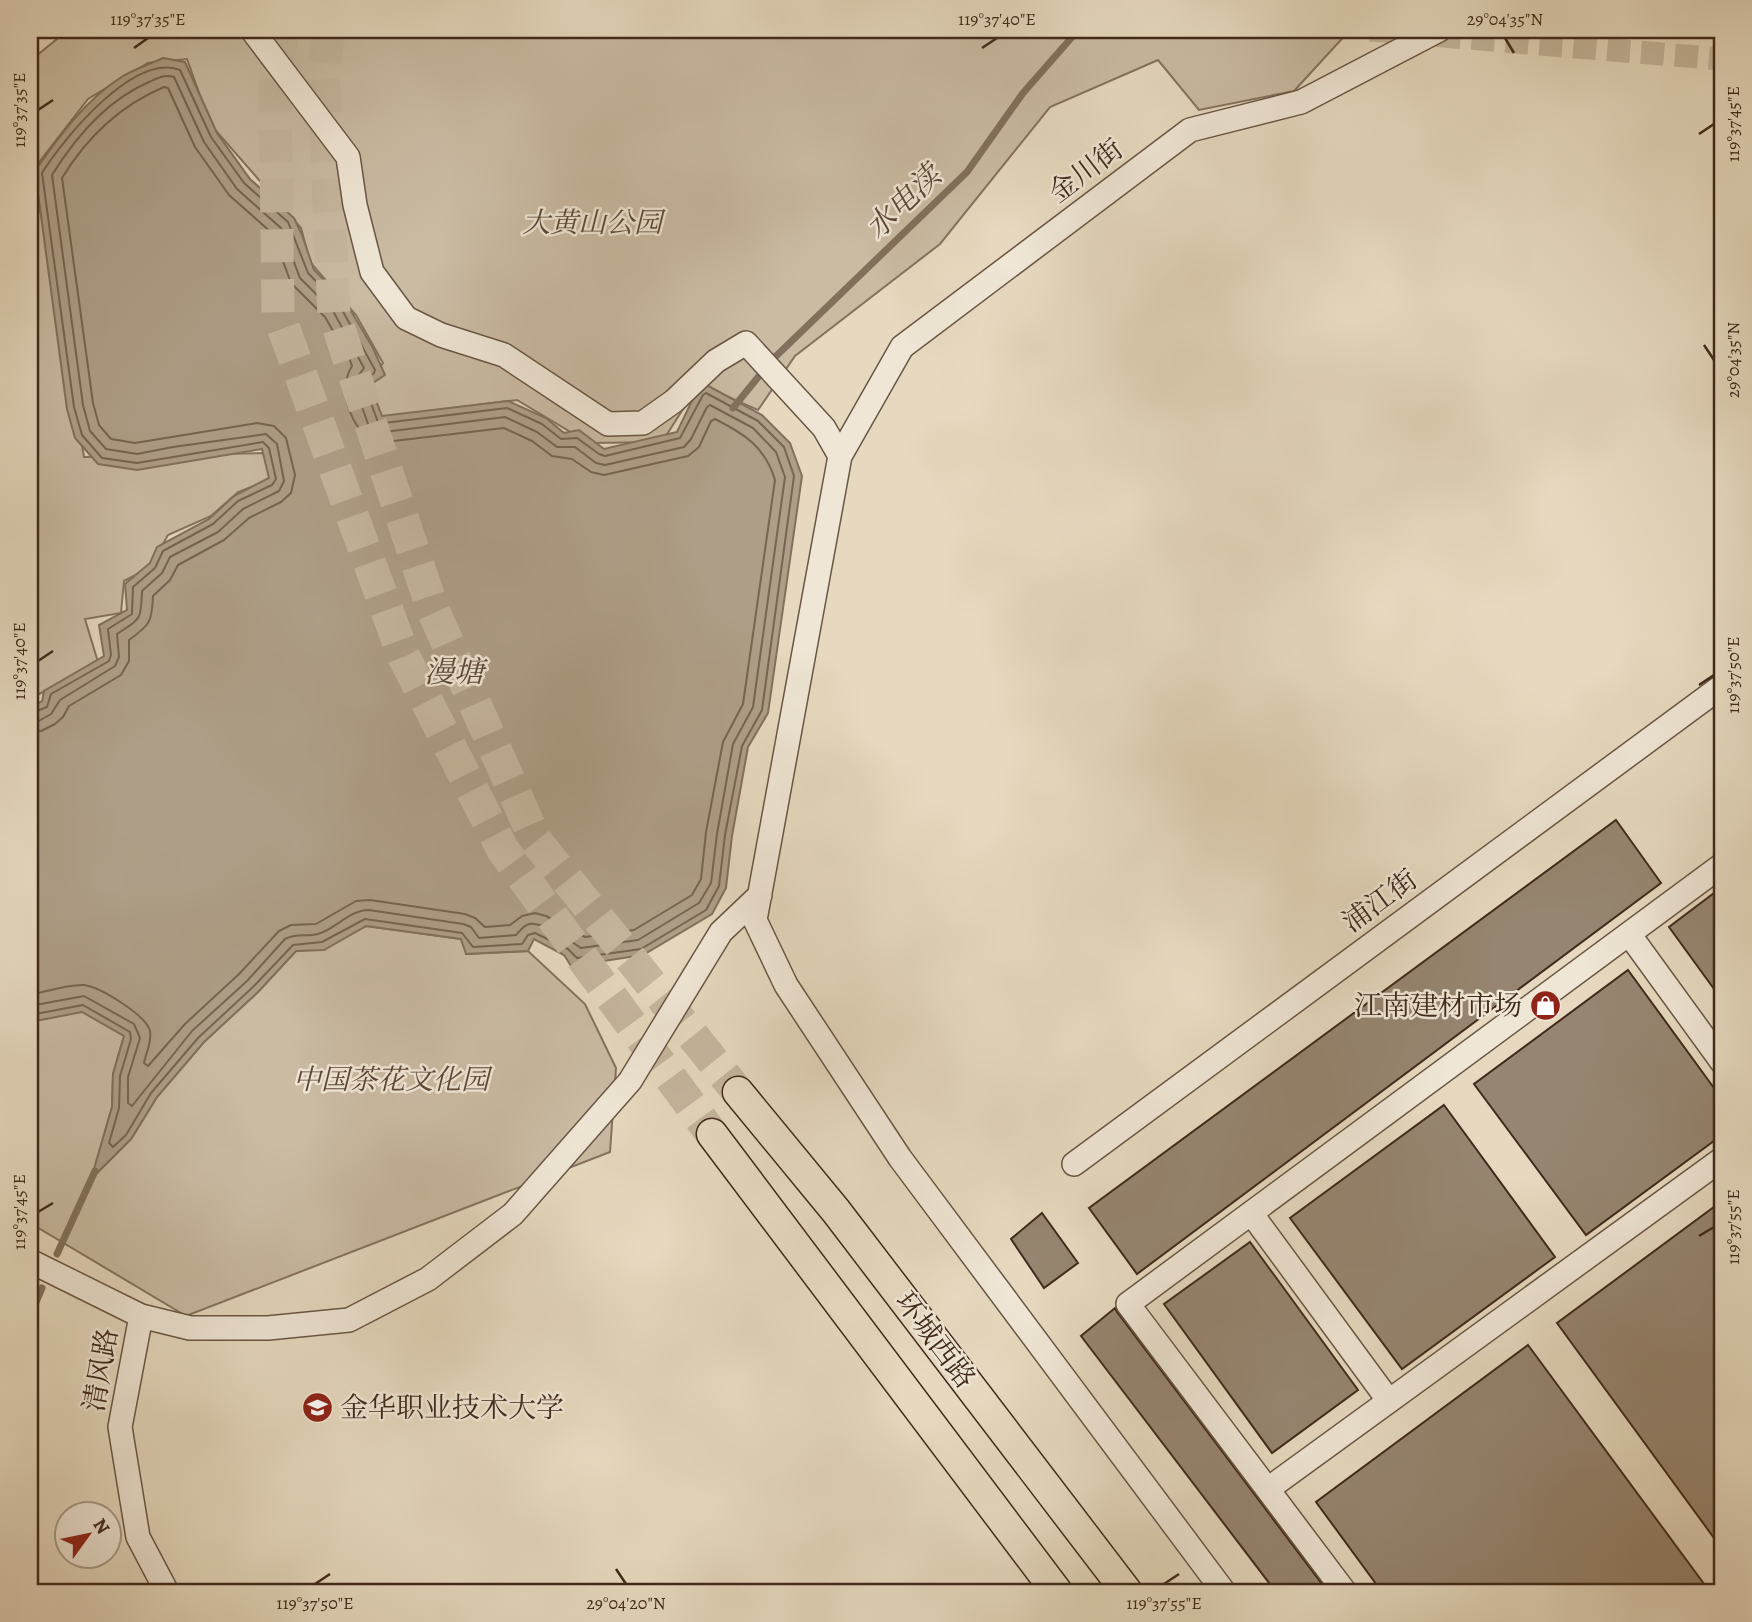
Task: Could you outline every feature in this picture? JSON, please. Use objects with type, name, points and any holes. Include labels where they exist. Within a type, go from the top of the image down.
[{"type":"main road","name":"环城西路","points":[[738,1092],[836,1211],[1127,1592]]},
{"type":"main road","points":[[712,1134],[1057,1592]]},
{"type":"street","points":[[252,30],[348,157],[355,205],[372,272],[406,318],[441,335],[503,355],[608,424],[643,423],[674,401],[716,360],[746,343],[824,429],[840,456]]},
{"type":"street","name":"金川街","points":[[1224,1592],[892,1147],[786,985],[755,920],[840,456],[902,347],[1190,130],[1301,102],[1439,30]]},
{"type":"street","name":"浦江街","points":[[1074,1164],[1722,687]]},
{"type":"street","points":[[1345,1592],[1128,1304],[1722,865]]},
{"type":"street","points":[[141,1316],[190,1328],[268,1328],[349,1320],[428,1279],[513,1214],[630,1081],[720,932],[760,895]]},
{"type":"street","points":[[1629,934],[1722,1062]]},
{"type":"street","points":[[1268,1489],[1722,1159]]},
{"type":"street","points":[[1251,1213],[1389,1401]]},
{"type":"street","name":"清风路","points":[[30,1261],[141,1316],[120,1427],[138,1537],[167,1592]]},
{"type":"green space","name":"大黄山公园","points":[[68,30],[1350,30],[1294,91],[1199,110],[1158,60],[1050,107],[940,244],[795,356],[758,410],[699,384],[662,442],[589,443],[517,400],[382,417],[367,385],[383,363],[356,315],[310,262],[301,228],[210,124],[187,59],[148,63],[88,99],[33,170],[84,457],[268,453],[275,478],[238,492],[211,516],[168,535],[149,568],[124,581],[121,613],[85,619],[98,662],[30,699],[30,61]]},
{"type":"green space","name":"中国茶花文化园","points":[[366,926],[461,939],[467,954],[528,951],[585,1004],[616,1068],[610,1152],[186,1316],[30,1223],[30,1022],[82,1011],[124,1036],[113,1074],[112,1107],[92,1178],[131,1139],[157,1097],[204,1042],[258,992],[296,951],[324,949]]},
{"type":"water","name":"漫塘","points":[[163,58],[185,62],[217,133],[250,179],[294,218],[314,270],[345,301],[373,348],[385,375],[370,385],[382,416],[508,401],[546,418],[564,433],[579,430],[604,449],[677,432],[701,382],[762,415],[790,443],[802,476],[768,713],[748,747],[726,888],[712,914],[643,955],[571,966],[564,955],[534,939],[528,951],[466,954],[461,939],[366,926],[324,950],[296,951],[258,992],[204,1042],[157,1097],[131,1139],[91,1179],[112,1107],[113,1074],[124,1036],[82,1012],[30,1022],[30,708],[42,701],[44,691],[104,656],[99,625],[127,610],[125,584],[150,563],[157,547],[209,519],[234,496],[269,478],[262,449],[137,470],[98,464],[75,438],[67,409],[35,171],[64,132],[97,96],[123,76]]},
{"type":"building","points":[[1616,820],[1661,883],[1137,1274],[1089,1208]]},
{"type":"building","points":[[1722,887],[1722,1000],[1669,927]]},
{"type":"building","points":[[1628,970],[1722,1099],[1722,1135],[1586,1235],[1474,1084]]},
{"type":"building","points":[[1444,1105],[1555,1257],[1402,1369],[1290,1218]]},
{"type":"building","points":[[1722,1201],[1722,1549],[1557,1323]]},
{"type":"building","points":[[1042,1213],[1078,1263],[1044,1288],[1011,1239]]},
{"type":"building","points":[[1250,1242],[1358,1390],[1272,1453],[1164,1304]]},
{"type":"building","points":[[1115,1308],[1328,1592],[1276,1592],[1081,1336]]},
{"type":"building","points":[[1528,1345],[1710,1592],[1382,1592],[1316,1502]]},
{"type":"waterway","name":"水电渎","points":[[733,408],[772,360],[967,172],[1023,93],[1073,36],[1091,30]]},
{"type":"waterway","points":[[57,1254],[95,1171]]},
{"type":"waterway","name":"水电渎","points":[[30,1316],[42,1288]]},
{"type":"tunnel","points":[[283,30],[275,75],[278,313],[404,657],[503,850],[712,1134]]},
{"type":"tunnel","points":[[330,30],[323,71],[334,314],[433,610],[536,841],[738,1092]]},
{"type":"tunnel","points":[[1370,30],[1722,59]]},
{"type":"place","name":"江南建材市场","points":[[1545,1006]]},
{"type":"place","name":"金华职业技术大学","points":[[317,1408]]}]
